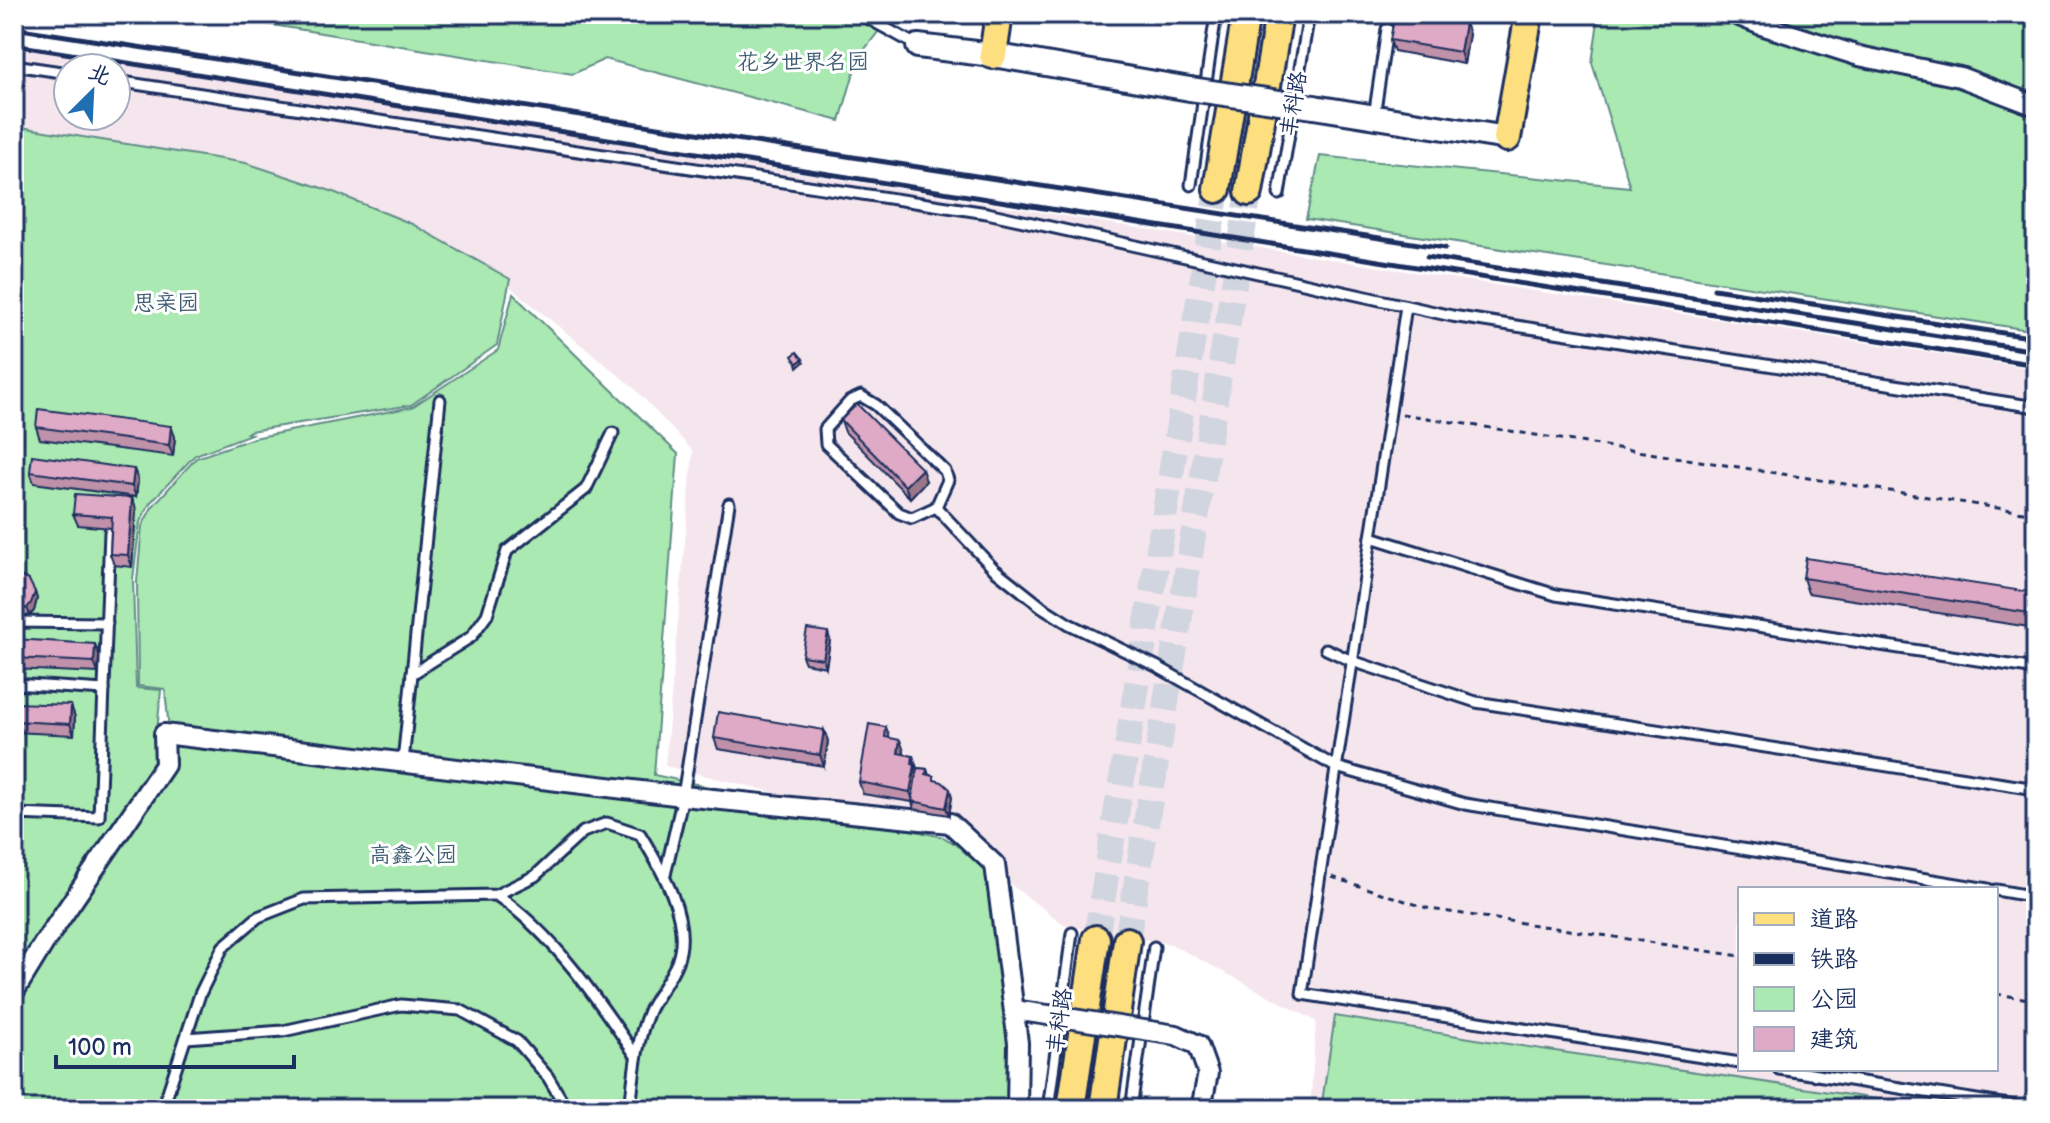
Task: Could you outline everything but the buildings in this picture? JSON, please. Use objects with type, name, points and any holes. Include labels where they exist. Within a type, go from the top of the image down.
[{"type":"main road","points":[[993,55],[999,14]]},
{"type":"main road","points":[[1204,187],[1246,14]]},
{"type":"main road","name":"丰科路","points":[[1249,192],[1279,14]]},
{"type":"main road","points":[[1507,138],[1529,14]]},
{"type":"main road","name":"丰科路","points":[[1071,1109],[1084,936]]},
{"type":"main road","points":[[1103,1109],[1127,941]]},
{"type":"street","points":[[1734,14],[1859,56],[1960,77],[2036,106]]},
{"type":"street","points":[[918,46],[993,55],[1507,138]]},
{"type":"street","points":[[14,992],[165,765],[164,734],[683,796],[950,823],[995,865],[1018,1043],[1017,1109]]},
{"type":"street","points":[[1014,1010],[1176,1035],[1198,1045],[1208,1073],[1201,1109]]},
{"type":"lane","points":[[860,14],[918,46]]},
{"type":"lane","points":[[1204,187],[1216,14]]},
{"type":"lane","name":"丰科路","points":[[1279,194],[1309,14]]},
{"type":"lane","points":[[1374,117],[1387,29]]},
{"type":"lane","points":[[14,65],[52,71]]},
{"type":"lane","points":[[132,83],[987,213],[1468,318],[2036,407]]},
{"type":"lane","points":[[1406,306],[1302,994],[1738,1063]]},
{"type":"lane","points":[[861,396],[876,405],[945,471],[948,480],[936,507],[912,518],[899,513],[826,444],[825,429],[850,401],[861,396]]},
{"type":"lane","points":[[403,762],[440,400]]},
{"type":"lane","points":[[412,674],[471,637],[487,615],[507,551],[586,489],[613,433]]},
{"type":"lane","points":[[665,875],[683,796],[729,504]]},
{"type":"lane","points":[[936,507],[994,569],[1042,607],[1069,624],[1156,666],[1336,767],[1465,804],[1976,887]]},
{"type":"lane","points":[[14,814],[99,817],[110,532]]},
{"type":"lane","points":[[1371,537],[1556,595],[2036,669]]},
{"type":"lane","points":[[14,622],[107,623]]},
{"type":"lane","points":[[1326,649],[1352,661],[1476,702],[2036,789]]},
{"type":"lane","points":[[14,684],[104,690]]},
{"type":"lane","points":[[159,1109],[166,1098],[200,994],[223,947],[258,917],[304,899],[496,895],[535,876],[583,832],[607,823],[640,834],[665,875],[680,925],[678,961],[649,1012],[636,1056],[630,1109]]},
{"type":"lane","points":[[1998,890],[2036,897]]},
{"type":"lane","points":[[496,895],[521,912],[588,989],[636,1056]]},
{"type":"lane","name":"丰科路","points":[[1048,1109],[1084,936]]},
{"type":"lane","points":[[1131,1109],[1154,947]]},
{"type":"lane","points":[[186,1038],[283,1031],[401,1005],[460,1010],[517,1041],[548,1077],[567,1109]]},
{"type":"lane","points":[[1792,1071],[2034,1109]]},
{"type":"path","points":[[1390,412],[2036,514]]},
{"type":"path","points":[[1320,873],[1430,909],[1738,956]]},
{"type":"path","points":[[1998,994],[2036,1000]]},
{"type":"shaded area","points":[[14,45],[57,52],[52,52],[52,132],[132,132],[132,64],[1323,258],[2036,369],[2036,1109],[1944,1109],[1335,1016],[1321,1109],[1310,1109],[1316,1021],[1171,944],[1066,926],[942,833],[665,766],[693,451],[633,387],[510,287],[368,209],[14,127]]},
{"type":"green space","name":"花乡世界名园","points":[[225,14],[892,14],[858,58],[840,121],[605,59],[573,74],[254,22]]},
{"type":"green space","points":[[1599,14],[2036,14],[2036,331],[1306,219],[1320,156],[1630,187],[1592,63]]},
{"type":"green space","name":"思亲园","points":[[14,126],[246,163],[331,191],[412,224],[510,279],[497,345],[411,405],[250,431],[247,433],[251,434],[195,455],[150,503],[140,522],[133,579],[136,688],[161,690],[154,763],[14,980]]},
{"type":"green space","name":"高鑫公园","points":[[513,294],[678,454],[654,775],[943,837],[984,861],[1013,1061],[1008,1109],[14,1109],[14,1006],[45,954],[173,771],[165,689],[138,686],[137,582],[142,526],[152,507],[196,458],[254,438],[412,407],[498,350]]},
{"type":"green space","points":[[1335,1016],[1488,1041],[1944,1109],[1321,1109]]},
{"type":"tunnel","points":[[1096,939],[1217,189]]},
{"type":"tunnel","points":[[1127,941],[1249,192]]},
{"type":"railway","points":[[14,28],[1445,248]]},
{"type":"railway","points":[[14,45],[2036,365]]},
{"type":"railway","points":[[1427,257],[2036,351]]},
{"type":"railway","points":[[1714,289],[2036,338]]}]
